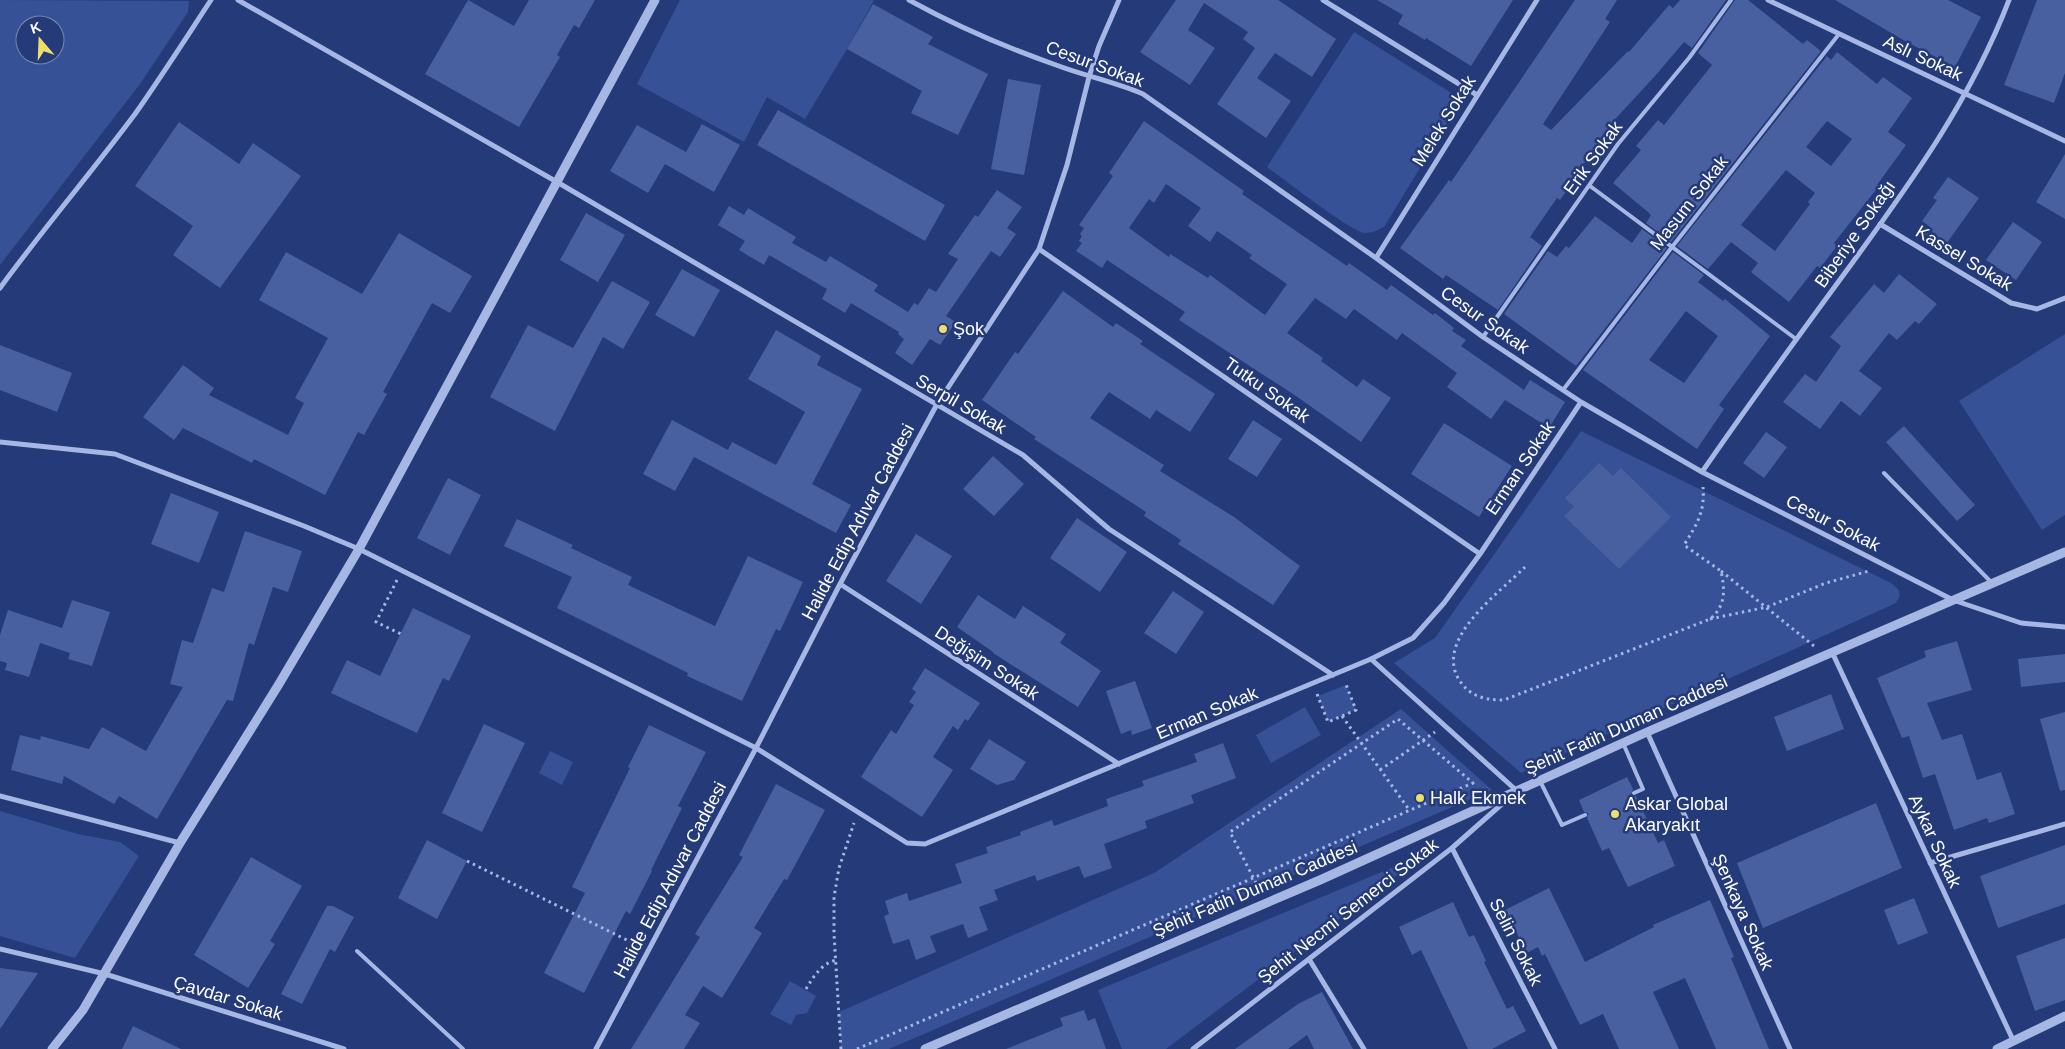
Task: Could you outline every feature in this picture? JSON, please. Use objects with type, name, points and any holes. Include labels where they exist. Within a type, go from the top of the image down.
[{"type":"street","points":[[0,288],[135,113],[211,0]]},
{"type":"street","name":"Serpil Sokak","points":[[238,0],[557,182],[936,406],[1023,455],[1109,529],[1333,675]]},
{"type":"street","points":[[52,1049],[84,1010],[180,843],[279,684],[359,550],[655,0]]},
{"type":"street","name":"Cesur Sokak","points":[[909,0],[952,23],[1089,77],[1116,82],[1143,94],[1376,258],[1483,337],[1581,402],[1702,472],[1953,600],[2021,623],[2065,627]]},
{"type":"street","name":"Halide Edip Adıvar Caddesi","points":[[596,1049],[756,748],[840,584],[936,406],[1039,249],[1067,165],[1089,77],[1099,46],[1119,0]]},
{"type":"street","points":[[1323,0],[1477,95]]},
{"type":"street","name":"Melek Sokak","points":[[1376,258],[1537,0]]},
{"type":"street","name":"Aslı Sokak","points":[[1768,0],[2065,140]]},
{"type":"street","name":"Biberiye Sokağı","points":[[1702,472],[1880,224],[1950,121],[1998,28],[2009,0]]},
{"type":"street","name":"Kassel Sokak","points":[[1880,224],[2011,303],[2038,309],[2065,298]]},
{"type":"street","name":"Tutku Sokak","points":[[1039,249],[1480,554]]},
{"type":"street","name":"Erman Sokak","points":[[0,442],[115,454],[304,526],[402,571],[756,748],[907,843],[925,844],[1372,660],[1413,638],[1444,603],[1480,554],[1581,402]]},
{"type":"street","name":"Şehit Fatih Duman Caddesi","points":[[925,1049],[1265,903],[1647,732],[2065,552]]},
{"type":"street","name":"Değişim Sokak","points":[[840,584],[1119,764]]},
{"type":"street","name":"Aykar Sokak","points":[[1829,654],[2013,1040]]},
{"type":"street","points":[[1372,660],[1518,791]]},
{"type":"street","name":"Şenkaya Sokak","points":[[1647,732],[1790,1049]]},
{"type":"street","name":"Şehit Necmi Semerci Sokak","points":[[1193,1049],[1452,848],[1518,791]]},
{"type":"street","points":[[0,796],[180,843]]},
{"type":"street","points":[[1930,864],[2065,824]]},
{"type":"street","name":"Selin Sokak","points":[[1452,848],[1555,1049]]},
{"type":"street","name":"Çavdar Sokak","points":[[0,949],[105,974],[344,1049]]},
{"type":"street","points":[[1309,958],[1364,1049]]},
{"type":"street","points":[[1997,1049],[2065,1016]]},
{"type":"lane","name":"Erik Sokak","points":[[1483,337],[1618,144],[1689,58],[1731,0]]},
{"type":"lane","name":"Masum Sokak","points":[[1563,390],[1839,34]]},
{"type":"lane","points":[[1590,186],[1796,340]]},
{"type":"lane","points":[[1884,473],[1992,583]]},
{"type":"lane","points":[[1623,743],[1643,789],[1634,792]]},
{"type":"lane","points":[[1540,781],[1562,826],[1585,815]]},
{"type":"lane","points":[[357,952],[463,1049]]},
{"type":"path","points":[[1702,472],[1704,503],[1699,521],[1684,545],[1829,654]]},
{"type":"path","points":[[1525,567],[1470,621],[1457,639],[1452,656],[1455,672],[1462,685],[1473,695],[1487,700],[1504,700],[1710,619],[1767,608],[1826,583],[1886,566]]},
{"type":"path","points":[[401,634],[376,622],[402,571]]},
{"type":"path","points":[[1710,619],[1719,612],[1723,599],[1725,586],[1721,571]]},
{"type":"path","points":[[1313,683],[1328,722],[1356,710],[1341,672]]},
{"type":"path","points":[[1342,716],[1410,811]]},
{"type":"path","points":[[857,1049],[1253,878],[1473,784],[1398,720],[1230,832],[1253,878],[1265,903]]},
{"type":"path","points":[[1380,770],[1445,726]]},
{"type":"path","points":[[841,1049],[834,897],[839,868],[858,812]]},
{"type":"path","points":[[467,860],[648,951]]},
{"type":"path","points":[[806,989],[814,975],[828,962],[836,960]]},
{"type":"shaded area","points":[[0,0],[189,1],[188,12],[140,84],[0,265]]},
{"type":"shaded area","points":[[680,0],[874,0],[805,119],[767,97],[744,142],[637,84]]},
{"type":"shaded area","points":[[1354,32],[1453,94],[1456,100],[1456,109],[1384,227],[1368,233],[1346,224],[1267,167]]},
{"type":"shaded area","points":[[2065,334],[2065,515],[2042,530],[1959,401]]},
{"type":"shaded area","points":[[1581,431],[1891,583],[1898,589],[1900,595],[1896,603],[1521,773],[1394,663],[1435,638]]},
{"type":"shaded area","points":[[1346,685],[1356,710],[1328,722],[1318,696]]},
{"type":"shaded area","points":[[1305,707],[1321,735],[1271,763],[1256,735]]},
{"type":"shaded area","points":[[1401,709],[1492,790],[889,1049],[841,1049],[839,1012],[1154,873]]},
{"type":"shaded area","points":[[550,751],[573,762],[562,785],[539,773]]},
{"type":"shaded area","points":[[0,811],[78,834],[120,842],[139,856],[75,958],[0,936]]},
{"type":"shaded area","points":[[1425,854],[1166,1049],[1122,1049],[1098,990]]},
{"type":"shaded area","points":[[790,981],[816,996],[807,1013],[796,1015],[791,1025],[770,1014]]},
{"type":"building","points":[[468,0],[514,26],[529,0],[595,0],[579,28],[574,25],[557,55],[560,57],[519,127],[425,74]]},
{"type":"building","points":[[1176,0],[1278,0],[1336,39],[1312,77],[1275,53],[1257,78],[1291,101],[1266,138],[1217,104],[1255,48],[1243,39],[1248,32],[1204,3],[1188,30],[1215,48],[1190,85],[1140,52]]},
{"type":"building","points":[[1377,0],[1513,0],[1471,66],[1426,38],[1425,40],[1398,24],[1403,15]]},
{"type":"building","points":[[1575,0],[1617,0],[1605,19],[1610,22],[1543,124],[1551,130],[1629,52],[1669,5],[1673,8],[1680,0],[1726,0],[1692,48],[1684,42],[1607,128],[1611,131],[1581,167],[1583,168],[1560,200],[1557,198],[1530,237],[1542,246],[1498,310],[1446,275],[1443,279],[1400,248],[1449,180],[1451,182]]},
{"type":"building","points":[[1735,0],[1748,0],[1803,44],[1807,40],[1821,51],[1671,242],[1646,223],[1651,215],[1613,183],[1641,150],[1636,146],[1658,120],[1664,125],[1712,65],[1698,53]]},
{"type":"building","points":[[1835,0],[1948,0],[1981,17],[1955,67],[1905,41]]},
{"type":"building","points":[[2037,0],[2065,0],[2065,73],[2054,103],[2004,85]]},
{"type":"building","points":[[873,4],[933,37],[928,44],[988,74],[958,135],[911,113],[922,91],[847,49]]},
{"type":"building","points":[[1837,52],[1877,84],[1883,77],[1912,98],[1888,132],[1906,145],[1877,185],[1879,186],[1834,243],[1837,246],[1820,268],[1817,266],[1789,302],[1751,272],[1758,263],[1731,242],[1708,269],[1677,246],[1827,56],[1831,60]],"holes":[[[1827,121],[1852,139],[1831,166],[1806,147]],[[1786,170],[1815,193],[1808,202],[1810,204],[1775,251],[1741,225]]]},
{"type":"building","points":[[1008,79],[1041,85],[1024,175],[991,169]]},
{"type":"building","points":[[778,110],[945,205],[925,241],[757,145]]},
{"type":"building","points":[[1144,121],[1244,191],[1242,194],[1347,266],[1349,263],[1387,290],[1391,285],[1433,315],[1435,313],[1454,328],[1452,331],[1466,340],[1461,346],[1524,390],[1530,380],[1565,402],[1549,428],[1505,400],[1491,419],[1447,387],[1457,373],[1402,333],[1397,340],[1354,309],[1346,319],[1315,298],[1287,333],[1323,358],[1321,361],[1357,387],[1363,379],[1391,398],[1361,442],[1296,396],[1179,320],[1185,312],[1107,260],[1102,268],[1076,251],[1082,243],[1079,241],[1082,236],[1080,234],[1084,228],[1079,225],[1113,176],[1109,173]],"holes":[[[1166,184],[1201,208],[1188,226],[1210,242],[1217,231],[1252,255],[1249,258],[1287,284],[1265,315],[1210,275],[1208,278],[1170,254],[1169,257],[1129,228],[1149,199],[1154,203]]]},
{"type":"building","points":[[179,122],[239,164],[253,143],[301,176],[220,288],[173,255],[193,226],[135,186]]},
{"type":"building","points":[[702,124],[740,145],[714,192],[665,164],[648,193],[610,171],[637,125],[686,152]]},
{"type":"building","points":[[2065,154],[2065,219],[2036,202]]},
{"type":"building","points":[[1948,177],[1979,198],[1944,247],[1925,234],[1930,227],[1922,221],[1937,200],[1933,198]]},
{"type":"building","points":[[997,190],[1022,207],[1007,228],[1016,234],[1000,257],[991,251],[946,316],[956,322],[940,345],[930,339],[912,365],[895,353],[904,339],[898,334],[899,332],[851,303],[845,313],[822,299],[827,289],[769,255],[764,265],[739,250],[745,241],[718,225],[729,206],[744,215],[748,208],[796,237],[792,243],[826,262],[830,256],[878,285],[874,291],[908,312],[914,303],[918,305],[929,288],[936,292],[958,259],[948,254],[975,215],[978,217]]},
{"type":"building","points":[[586,213],[625,235],[598,282],[560,260]]},
{"type":"building","points":[[1595,216],[1632,243],[1642,229],[1667,248],[1576,366],[1504,314],[1548,251],[1557,257],[1566,246],[1569,248]]},
{"type":"building","points":[[2013,222],[2042,242],[2016,280],[1986,260]]},
{"type":"building","points":[[399,233],[472,276],[450,313],[432,303],[383,392],[387,394],[364,435],[358,432],[325,495],[254,459],[252,463],[183,428],[174,440],[143,417],[183,365],[214,388],[209,395],[288,435],[304,403],[295,398],[328,338],[259,300],[286,252],[362,294]]},
{"type":"building","points":[[1673,252],[1704,275],[1698,282],[1723,301],[1725,299],[1770,336],[1719,405],[1724,409],[1697,449],[1583,370]],"holes":[[[1686,311],[1718,336],[1684,383],[1649,360]]]},
{"type":"building","points":[[682,269],[720,290],[694,337],[655,315]]},
{"type":"building","points":[[1899,274],[1937,304],[1919,324],[1915,321],[1897,340],[1889,333],[1859,371],[1882,388],[1860,416],[1841,401],[1820,429],[1783,402],[1805,374],[1816,382],[1841,346],[1830,337],[1874,284],[1884,293]]},
{"type":"building","points":[[612,281],[650,302],[623,349],[603,337],[555,431],[490,397],[528,325],[573,348]]},
{"type":"building","points":[[1063,291],[1113,327],[1116,323],[1143,341],[1140,344],[1215,394],[1190,432],[1156,410],[1150,419],[1109,392],[1090,418],[1164,465],[1160,471],[1234,517],[1300,566],[1273,605],[1178,544],[1181,540],[1144,516],[1146,512],[1034,439],[1036,437],[982,400],[1015,352],[1018,354]]},
{"type":"building","points":[[776,330],[821,356],[817,365],[862,389],[812,484],[851,505],[836,533],[694,457],[675,491],[643,474],[672,420],[728,450],[732,442],[776,465],[805,412],[748,379]]},
{"type":"building","points":[[0,345],[72,373],[57,412],[0,390]]},
{"type":"building","points":[[1253,420],[1282,439],[1257,477],[1228,459]]},
{"type":"building","points":[[1444,423],[1512,466],[1479,517],[1411,474]]},
{"type":"building","points":[[1904,426],[1975,505],[1957,521],[1886,442]]},
{"type":"building","points":[[1766,432],[1787,447],[1764,478],[1743,463]]},
{"type":"building","points":[[993,456],[1024,484],[994,516],[963,489]]},
{"type":"building","points":[[1599,463],[1613,476],[1621,468],[1671,517],[1619,569],[1564,516],[1574,507],[1565,498]]},
{"type":"building","points":[[448,478],[481,495],[450,555],[417,538]]},
{"type":"building","points":[[171,493],[219,512],[199,563],[151,544]]},
{"type":"building","points":[[1077,518],[1127,552],[1100,592],[1050,558]]},
{"type":"building","points":[[517,519],[573,545],[571,548],[632,577],[628,585],[715,626],[748,556],[803,582],[780,631],[776,629],[742,701],[687,676],[688,673],[557,608],[572,577],[504,546]]},
{"type":"building","points":[[245,531],[302,551],[288,592],[273,587],[254,645],[249,643],[233,701],[227,700],[157,819],[119,796],[114,804],[64,776],[62,784],[11,770],[20,735],[40,740],[41,736],[89,749],[102,727],[146,751],[183,687],[170,684],[182,640],[193,643],[212,588],[224,592]]},
{"type":"building","points":[[916,534],[952,556],[921,604],[886,581]]},
{"type":"building","points":[[1173,591],[1204,612],[1176,654],[1144,633]]},
{"type":"building","points":[[978,595],[1015,619],[1023,606],[1066,634],[1060,643],[1101,671],[1078,707],[993,653],[957,627]]},
{"type":"building","points":[[72,600],[110,612],[92,666],[68,659],[70,653],[40,643],[29,677],[5,670],[7,663],[0,661],[0,635],[8,610],[62,628]]},
{"type":"building","points":[[413,608],[471,636],[449,681],[443,678],[417,733],[331,693],[347,660],[380,676]]},
{"type":"building","points":[[1957,641],[1972,690],[1927,703],[1942,740],[1962,734],[1977,780],[2001,772],[2015,814],[1989,823],[1987,818],[1954,830],[1935,774],[1923,778],[1909,736],[1902,738],[1877,678],[1926,657],[1924,651]]},
{"type":"building","points":[[2065,654],[2065,682],[2021,687],[2018,659]]},
{"type":"building","points":[[925,668],[980,703],[968,721],[965,719],[958,730],[953,726],[933,757],[953,770],[922,817],[861,777],[891,730],[896,734],[914,705],[909,702],[916,692],[912,689]]},
{"type":"building","points":[[1135,681],[1152,728],[1132,735],[1131,730],[1121,734],[1106,691]]},
{"type":"building","points":[[1831,694],[1844,729],[1787,751],[1774,717]]},
{"type":"building","points":[[2065,712],[2065,790],[2060,791],[2040,719]]},
{"type":"building","points":[[484,724],[525,743],[482,832],[442,813]]},
{"type":"building","points":[[649,725],[706,752],[678,806],[682,808],[652,871],[630,914],[626,911],[584,993],[544,973],[585,893],[572,887]]},
{"type":"building","points":[[989,739],[1026,762],[1014,780],[997,785],[970,769]]},
{"type":"building","points":[[1223,743],[1236,778],[1191,795],[1194,803],[1145,821],[1147,828],[1104,844],[1112,868],[1084,878],[1079,866],[1037,881],[1035,875],[994,890],[998,900],[979,907],[988,930],[968,938],[963,924],[930,936],[936,952],[916,960],[909,939],[893,944],[884,916],[889,914],[885,901],[907,893],[909,901],[962,883],[955,864],[988,853],[986,847],[1021,835],[1020,832],[1052,820],[1054,826],[1108,806],[1106,799],[1144,786],[1142,781],[1197,762],[1194,754]]},
{"type":"building","points":[[1627,777],[1633,789],[1631,795],[1636,796],[1658,843],[1664,840],[1675,866],[1628,887],[1609,848],[1602,851],[1587,818],[1588,813],[1584,812],[1579,800]]},
{"type":"building","points":[[776,784],[825,810],[787,880],[784,879],[754,928],[762,933],[722,998],[703,986],[685,1015],[700,1023],[684,1049],[631,1049],[700,937],[695,934],[743,857],[739,855]]},
{"type":"building","points":[[1876,803],[1902,868],[1763,928],[1737,863]]},
{"type":"building","points":[[427,840],[467,861],[437,919],[398,898]]},
{"type":"building","points":[[2065,845],[2065,904],[1998,928],[1980,876]]},
{"type":"building","points":[[251,857],[302,886],[270,941],[275,944],[248,988],[194,955]]},
{"type":"building","points":[[1549,888],[1585,962],[1654,927],[1653,925],[1710,900],[1734,957],[1731,958],[1769,1049],[1716,1049],[1685,978],[1653,992],[1679,1049],[1619,1049],[1603,1014],[1580,1025],[1545,954],[1542,956],[1538,947],[1527,953],[1505,910]]},
{"type":"building","points":[[1914,898],[1928,933],[1898,945],[1884,910]]},
{"type":"building","points":[[1453,902],[1469,937],[1474,935],[1486,961],[1484,962],[1507,1009],[1513,1006],[1526,1031],[1492,1049],[1468,1049],[1421,950],[1412,955],[1399,927]]},
{"type":"building","points":[[327,906],[333,906],[354,917],[335,952],[330,949],[302,1004],[281,994]]},
{"type":"building","points":[[2065,938],[2065,1000],[2035,1011],[2016,956]]},
{"type":"building","points":[[0,968],[38,973],[0,1029]]},
{"type":"building","points":[[1322,992],[1353,1049],[1314,1049],[1307,1035],[1288,1049],[1235,1049],[1298,1004]]},
{"type":"building","points":[[1084,1010],[1088,1021],[1095,1018],[1106,1049],[1006,1049],[1063,1026],[1060,1018]]},
{"type":"building","points":[[133,1026],[181,1049],[122,1049]]},
{"type":"place","name":"Şok","points":[[943,329]]},
{"type":"place","name":"Halk Ekmek","points":[[1420,798]]},
{"type":"place","name":"Askar Global Akaryakıt","points":[[1615,814]]}]
